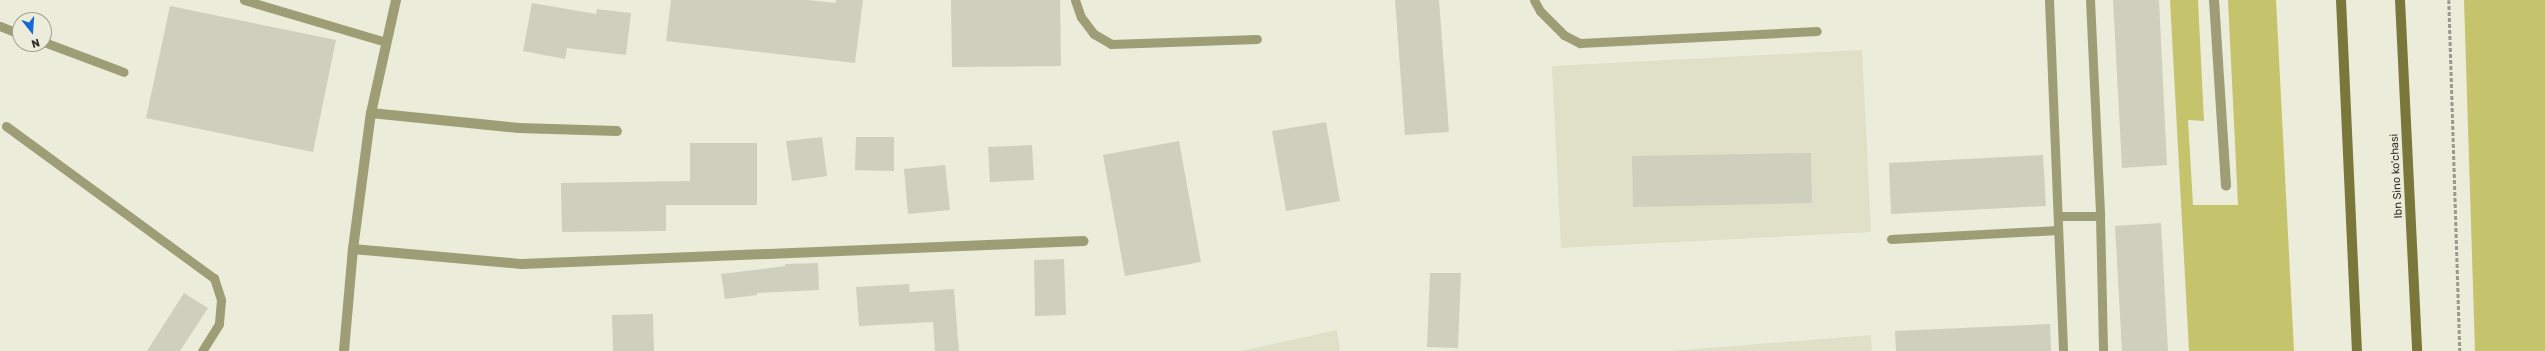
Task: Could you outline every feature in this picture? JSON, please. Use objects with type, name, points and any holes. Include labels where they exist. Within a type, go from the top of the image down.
[{"type":"main road","points":[[2341,0],[2357,351]]},
{"type":"main road","name":"Ibn Sino ko'chasi","points":[[2400,0],[2417,351]]},
{"type":"street","points":[[344,351],[353,249],[371,113],[396,0]]},
{"type":"street","points":[[2214,0],[2226,186]]},
{"type":"street","points":[[371,113],[519,128],[617,131]]},
{"type":"street","points":[[353,249],[522,264],[1084,241]]},
{"type":"lane","points":[[244,0],[386,42]]},
{"type":"lane","points":[[1075,0],[1080,16],[1094,34],[1111,44],[1257,39]]},
{"type":"lane","points":[[1534,0],[1540,11],[1564,35],[1580,43],[1817,31]]},
{"type":"lane","points":[[2049,0],[2063,351]]},
{"type":"lane","points":[[2090,0],[2100,216],[2103,351]]},
{"type":"lane","points":[[0,26],[12,31]]},
{"type":"lane","points":[[52,45],[124,72]]},
{"type":"lane","points":[[6,126],[214,278],[221,300],[220,324],[202,351]]},
{"type":"lane","points":[[2058,216],[2100,216]]},
{"type":"lane","points":[[1891,240],[2058,230]]},
{"type":"path","points":[[2449,0],[2460,351]]},
{"type":"shaded area","points":[[2170,0],[2198,0],[2204,121],[2188,120],[2193,205],[2238,205],[2228,0],[2276,0],[2294,351],[2189,351]]},
{"type":"shaded area","points":[[2464,0],[2545,0],[2545,351],[2475,351]]},
{"type":"shaded area","points":[[1862,50],[1871,232],[1561,248],[1552,66]]},
{"type":"shaded area","points":[[1337,330],[1340,351],[1241,351]]},
{"type":"shaded area","points":[[1871,335],[1872,351],[1670,351]]},
{"type":"building","points":[[671,0],[808,0],[836,3],[836,0],[863,0],[855,63],[666,41]]},
{"type":"building","points":[[951,0],[1060,0],[1061,66],[952,67]]},
{"type":"building","points":[[1395,0],[1439,0],[1449,132],[1405,135]]},
{"type":"building","points":[[2113,0],[2159,0],[2167,165],[2122,168]]},
{"type":"building","points":[[532,3],[596,14],[597,9],[631,13],[626,55],[567,48],[565,59],[523,51]]},
{"type":"building","points":[[170,6],[336,40],[313,152],[146,118]]},
{"type":"building","points":[[1326,122],[1340,201],[1286,211],[1272,131]]},
{"type":"building","points":[[822,137],[827,176],[792,181],[786,141]]},
{"type":"building","points":[[856,137],[894,137],[894,171],[855,170]]},
{"type":"building","points":[[1179,141],[1201,262],[1125,276],[1103,155]]},
{"type":"building","points":[[690,143],[757,143],[757,205],[666,205],[666,231],[562,232],[561,183],[690,181]]},
{"type":"building","points":[[1032,145],[1034,180],[990,182],[988,147]]},
{"type":"building","points":[[1811,153],[1812,203],[1633,207],[1632,156]]},
{"type":"building","points":[[2043,155],[2046,206],[1891,214],[1889,163]]},
{"type":"building","points":[[945,165],[950,210],[908,214],[904,169]]},
{"type":"building","points":[[2161,223],[2168,351],[2122,351],[2115,226]]},
{"type":"building","points":[[1064,259],[1066,315],[1035,316],[1034,260]]},
{"type":"building","points":[[818,263],[819,290],[757,293],[757,295],[725,299],[721,274],[785,266],[785,264]]},
{"type":"building","points":[[1430,273],[1461,273],[1458,348],[1427,347]]},
{"type":"building","points":[[909,284],[910,292],[954,289],[959,351],[935,351],[933,322],[859,326],[856,287]]},
{"type":"building","points":[[184,293],[208,308],[180,351],[147,351]]},
{"type":"building","points":[[653,314],[654,351],[613,351],[612,315]]},
{"type":"building","points":[[2050,324],[2051,351],[1896,351],[1895,331]]}]
